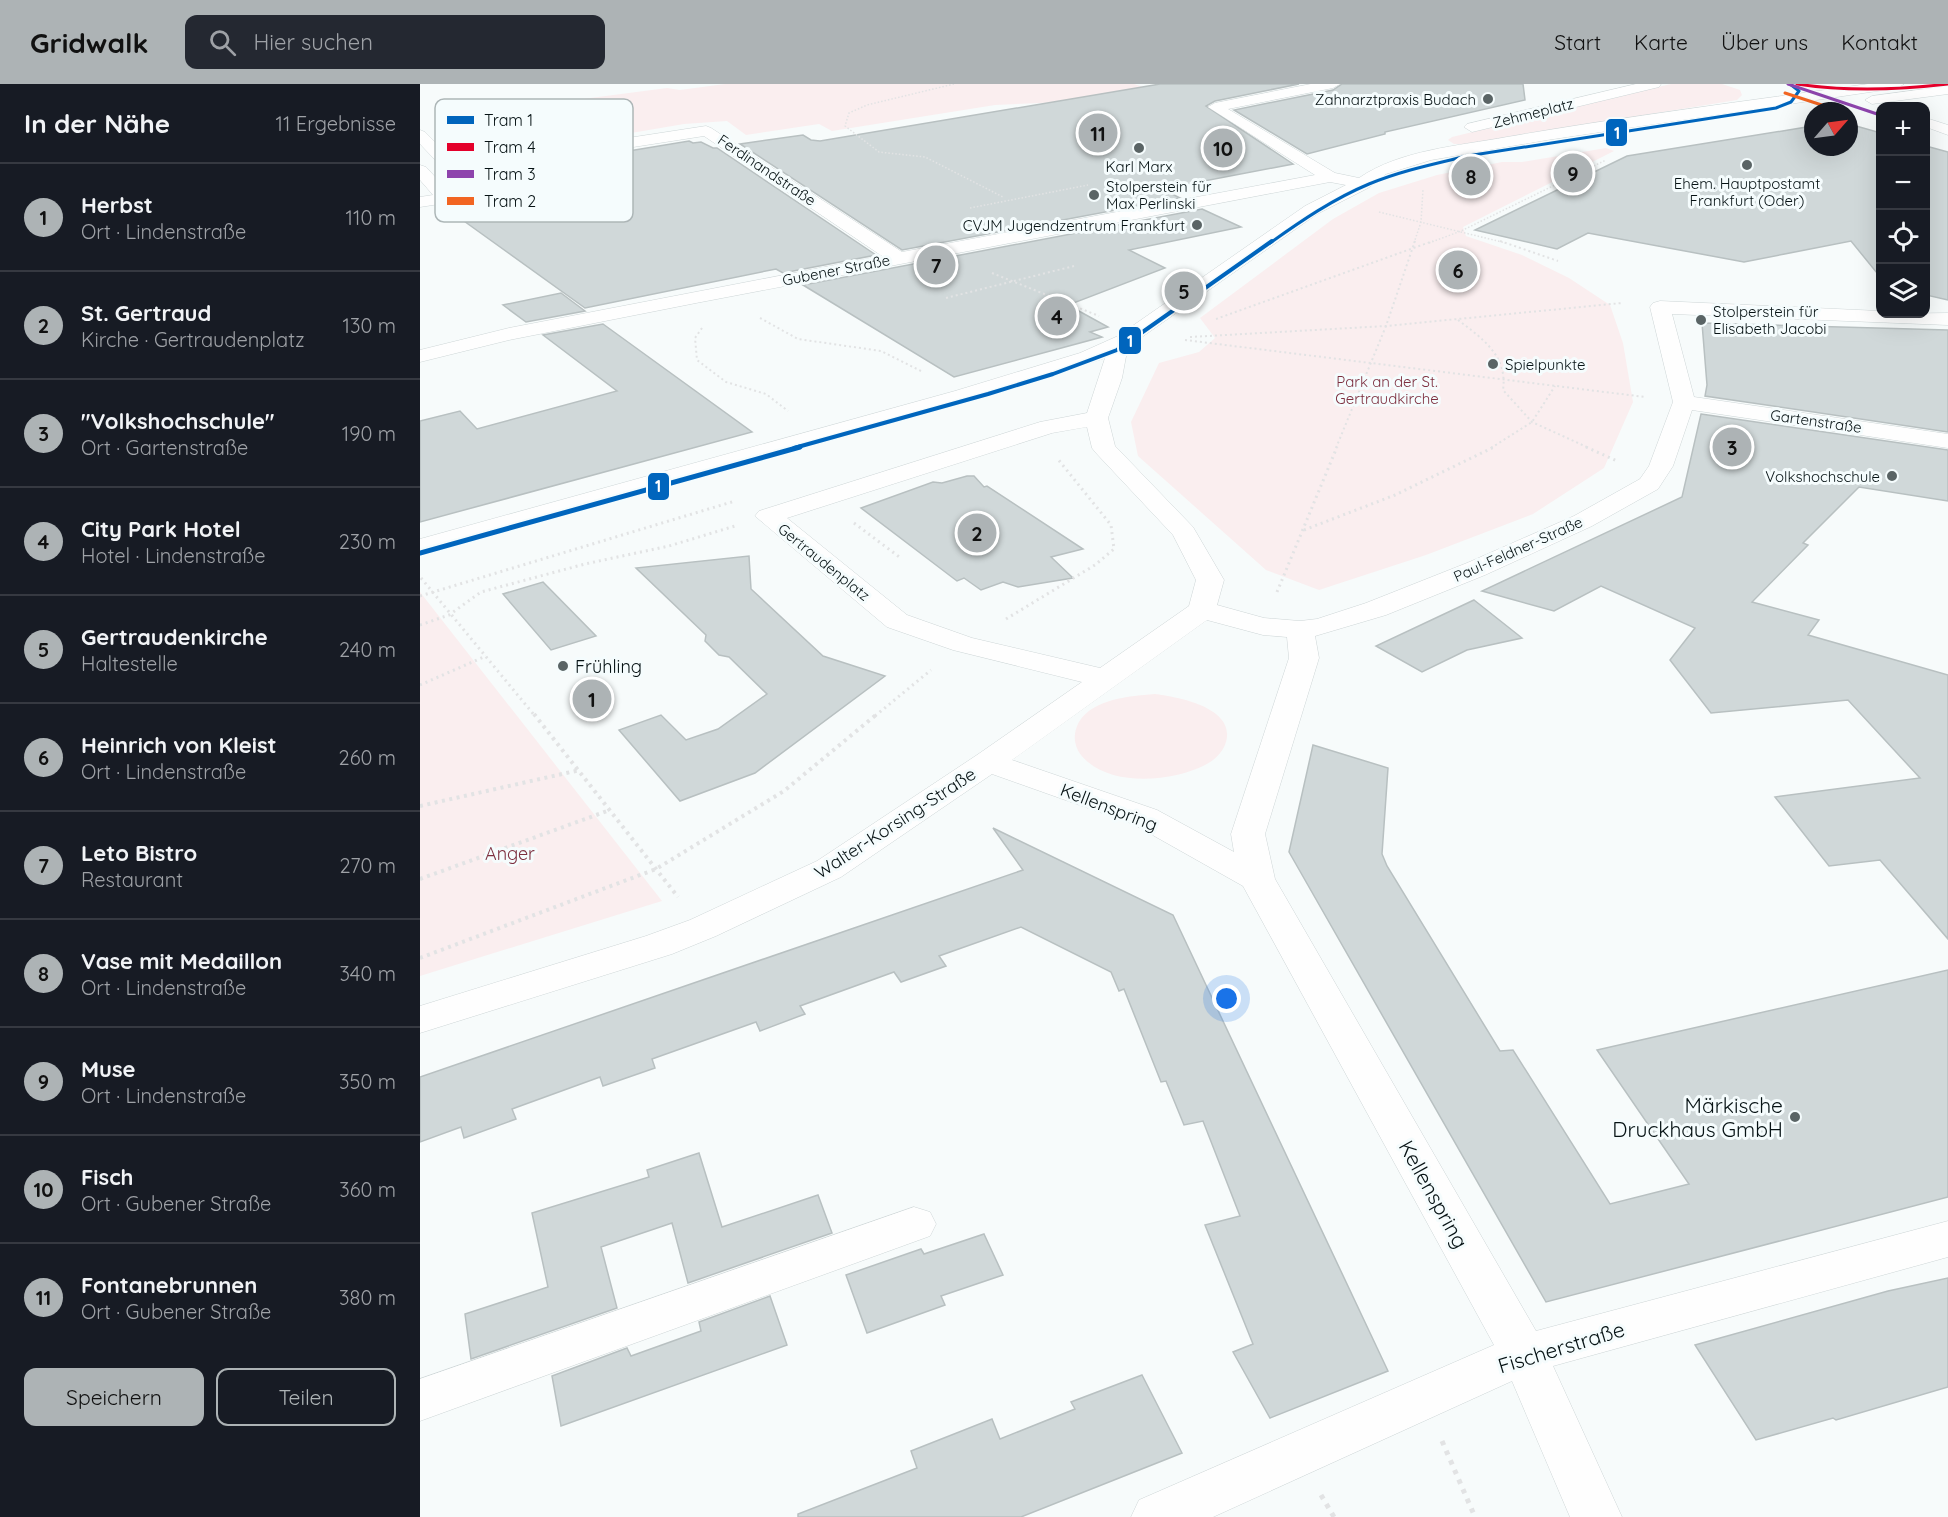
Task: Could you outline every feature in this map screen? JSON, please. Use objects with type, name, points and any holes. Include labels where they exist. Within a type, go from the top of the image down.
[{"type":"street","points":[[1330,177],[1215,107],[1333,84]]},
{"type":"street","name":"Zehmeplatz","points":[[1455,131],[1654,84]]},
{"type":"street","points":[[1802,90],[1842,100],[1891,87],[1915,85]]},
{"type":"street","points":[[1427,155],[1446,164],[1676,129],[1842,100],[1891,87],[1944,88]]},
{"type":"street","points":[[420,547],[1060,368],[1112,348],[1295,220],[1328,200],[1427,155],[1802,90],[1864,95],[1944,88]]},
{"type":"street","points":[[1676,129],[1713,119],[1774,110],[1795,104],[1802,90]]},
{"type":"street","points":[[1864,95],[1876,104]]},
{"type":"street","points":[[1930,123],[1948,130]]},
{"type":"street","name":"Ferdinandstraße","points":[[633,142],[706,131],[713,134],[899,259]]},
{"type":"street","points":[[1930,134],[1948,140]]},
{"type":"street","points":[[420,135],[435,151]]},
{"type":"street","name":"Ferdinandstraße","points":[[420,169],[435,166]]},
{"type":"street","points":[[420,169],[435,187]]},
{"type":"street","name":"Gubener Straße","points":[[420,356],[509,334],[1330,177],[1360,185]]},
{"type":"street","points":[[420,202],[435,200]]},
{"type":"street","points":[[1684,402],[1660,307],[1948,319]]},
{"type":"street","points":[[1125,340],[1117,350],[1111,378],[1097,418],[1104,448],[1184,532],[1210,580],[1202,610]]},
{"type":"street","name":"Gartenstraße","points":[[1684,402],[1948,441]]},
{"type":"street","name":"Paul-Feldner-Straße","points":[[1202,610],[1263,626],[1300,630],[1321,627],[1376,609],[1476,569],[1584,521],[1649,484],[1661,466],[1684,402]]},
{"type":"street","name":"Gertraudenplatz","points":[[768,516],[1048,427],[1097,418]]},
{"type":"street","name":"Gertraudenplatz","points":[[768,516],[897,621],[963,644],[1103,678]]},
{"type":"street","name":"Walter-Korsing-Straße","points":[[420,1020],[659,945],[703,928],[829,869],[988,762],[1103,678],[1202,610]]},
{"type":"street","name":"Kellenspring","points":[[1300,630],[1304,658],[1248,834],[1257,879],[1524,1354],[1596,1517]]},
{"type":"street","name":"Kellenspring","points":[[988,762],[1145,818],[1257,879]]},
{"type":"street","points":[[420,1400],[914,1224]]},
{"type":"street","name":"Fischerstraße","points":[[1157,1517],[1524,1354],[1948,1239]]},
{"type":"path","points":[[954,84],[867,105],[849,113],[845,126],[879,152],[926,157],[1004,197]]},
{"type":"path","points":[[1210,322],[1461,231],[1627,149],[1627,136]]},
{"type":"path","points":[[1263,626],[1386,326],[1421,222],[1427,155]]},
{"type":"path","points":[[970,208],[1088,185]]},
{"type":"path","points":[[1328,200],[1504,242],[1558,261]]},
{"type":"path","points":[[946,298],[1074,266]]},
{"type":"path","points":[[988,272],[1073,303]]},
{"type":"path","points":[[1622,303],[1386,326],[1176,338],[1684,402]]},
{"type":"path","points":[[752,316],[762,318],[798,339],[881,351],[899,358],[928,375]]},
{"type":"path","points":[[1457,319],[1483,339],[1497,354],[1506,380],[1503,390],[1532,422],[1605,456],[1656,475]]},
{"type":"path","points":[[704,326],[695,338],[697,360],[726,382],[766,394],[790,412]]},
{"type":"path","points":[[1302,531],[1395,495],[1484,453],[1532,422],[1555,386]]},
{"type":"path","points":[[822,499],[902,559]]},
{"type":"path","points":[[420,625],[450,615],[481,592],[585,564],[669,546],[768,516]]},
{"type":"path","points":[[420,578],[580,770],[703,928]]},
{"type":"path","points":[[420,596],[432,593]]},
{"type":"path","points":[[420,685],[486,656]]},
{"type":"path","points":[[420,807],[580,770]]},
{"type":"path","points":[[420,879],[610,810]]},
{"type":"path","points":[[420,958],[656,869]]},
{"type":"path","points":[[1424,1399],[1475,1517]]},
{"type":"green space","points":[[725,84],[1134,84],[1182,100],[1110,100],[995,105],[832,131],[819,124],[746,135],[727,121],[684,124],[633,133],[633,99],[583,99],[667,88],[680,90]]},
{"type":"green space","points":[[1671,84],[1722,84],[1740,90],[1742,95],[1737,100],[1465,144],[1454,144],[1448,140],[1452,137]]},
{"type":"green space","name":"Park an der St. Gertraudkirche","points":[[1606,148],[1614,151],[1463,227],[1466,236],[1522,255],[1569,278],[1610,305],[1623,343],[1633,402],[1604,468],[1533,514],[1426,555],[1319,590],[1266,570],[1138,456],[1131,422],[1159,363],[1199,352],[1215,338],[1200,318],[1333,219],[1379,193],[1437,175],[1502,162],[1522,162]]},
{"type":"green space","name":"Anger","points":[[420,592],[662,901],[420,976]]},
{"type":"green space","points":[[1155,694],[1190,701],[1214,712],[1222,720],[1227,730],[1226,742],[1218,755],[1209,763],[1191,771],[1141,779],[1107,773],[1093,766],[1081,755],[1076,745],[1075,734],[1086,714],[1107,702],[1132,696]]},
{"type":"building","points":[[1160,84],[1299,84],[1215,101],[1206,106],[1293,164],[1162,189],[1180,198],[902,250],[740,144],[803,135],[811,140],[820,141]]},
{"type":"building","points":[[1342,84],[1523,84],[1525,100],[1385,132],[1385,134],[1307,154],[1234,110],[1333,90]]},
{"type":"building","points":[[1804,127],[1804,156],[1858,156],[1858,127],[1876,132],[1876,272],[1851,241],[1744,262],[1588,233],[1557,249],[1475,230],[1627,156]]},
{"type":"building","points":[[689,141],[701,142],[717,148],[876,255],[783,273],[776,269],[585,308],[465,222],[633,222],[633,150]]},
{"type":"building","points":[[1930,147],[1948,152],[1948,300],[1930,296]]},
{"type":"building","points":[[1202,209],[1241,227],[1129,250],[1165,268],[1068,305],[1108,327],[1090,332],[1102,337],[954,377],[803,285]]},
{"type":"building","points":[[561,293],[585,311],[526,322],[503,305]]},
{"type":"building","points":[[1702,323],[1948,330],[1948,432],[1705,396],[1707,385]]},
{"type":"building","points":[[603,324],[752,432],[420,522],[420,421],[460,411],[477,429],[617,391],[543,335]]},
{"type":"building","points":[[1701,414],[1948,450],[1948,501],[1859,487],[1803,543],[1808,545],[1752,602],[1819,620],[1808,635],[1948,675],[1948,939],[1880,860],[1829,866],[1775,797],[1920,778],[1848,700],[1711,713],[1670,660],[1695,628],[1601,586],[1554,611],[1482,591],[1682,497]]},
{"type":"building","points":[[974,476],[984,487],[987,486],[1083,549],[1051,557],[1073,578],[1018,587],[1003,582],[981,590],[964,578],[957,581],[861,508],[933,482],[942,483]]},
{"type":"building","points":[[749,556],[751,589],[823,656],[885,676],[755,773],[680,801],[619,730],[661,715],[686,740],[718,729],[767,694],[729,657],[719,655],[705,641],[706,635],[636,568]]},
{"type":"building","points":[[543,582],[596,636],[551,650],[503,594]]},
{"type":"building","points":[[1474,600],[1522,638],[1467,650],[1422,672],[1376,646]]},
{"type":"building","points":[[1313,745],[1388,768],[1382,854],[1387,866],[1500,1051],[1513,1050],[1610,1204],[1689,1184],[1597,1050],[1948,970],[1948,1197],[1546,1302],[1289,852]]},
{"type":"building","points":[[993,828],[1173,915],[1388,1371],[1270,1418],[1233,1352],[1253,1344],[1205,1225],[1240,1216],[1203,1121],[1184,1125],[1166,1081],[1161,1082],[1124,989],[1119,991],[1111,972],[1021,927],[939,956],[946,966],[901,982],[894,972],[800,1006],[805,1014],[760,1031],[756,1022],[652,1059],[655,1068],[603,1086],[600,1077],[512,1109],[516,1119],[464,1138],[461,1127],[420,1142],[420,1077],[1023,870]]},
{"type":"building","points":[[699,1153],[722,1227],[818,1195],[832,1233],[688,1283],[672,1223],[601,1247],[617,1308],[471,1359],[465,1314],[548,1287],[532,1213],[649,1177],[647,1170]]},
{"type":"building","points":[[984,1234],[1003,1275],[941,1296],[945,1305],[867,1333],[846,1275],[921,1249],[924,1254]]},
{"type":"building","points":[[1948,1278],[1948,1387],[1836,1420],[1833,1418],[1756,1440],[1695,1345],[1888,1291]]},
{"type":"building","points":[[770,1296],[787,1345],[561,1426],[552,1376],[627,1348],[631,1356],[701,1331],[699,1322]]},
{"type":"building","points":[[1142,1375],[1182,1453],[1021,1517],[798,1517],[798,1514],[917,1468],[911,1451],[992,1419],[1000,1439],[1075,1409],[1071,1402]]},
{"type":"tram line","name":"3","points":[[1788,84],[1876,114]]},
{"type":"tram line","name":"1","points":[[420,553],[988,394],[1053,374],[1117,350],[1309,215],[1369,184],[1428,165],[1467,156],[1776,108],[1791,102],[1799,91],[1790,84]]},
{"type":"tram line","name":"4","points":[[1797,84],[1854,90],[1948,84]]},
{"type":"tram line","name":"2","points":[[1785,93],[1812,102]]},
{"type":"place","name":"Zahnarztpraxis Budach","points":[[1488,99]]},
{"type":"place","name":"Fontanebrunnen","points":[[1098,133]]},
{"type":"place","name":"Karl Marx","points":[[1139,148]]},
{"type":"place","name":"Fisch","points":[[1223,148]]},
{"type":"place","name":"Ehem. Hauptpostamt Frankfurt (Oder)","points":[[1747,165]]},
{"type":"place","name":"Muse","points":[[1573,173]]},
{"type":"place","name":"Vase mit Medaillon","points":[[1471,176]]},
{"type":"place","name":"Stolperstein für Max Perlinski","points":[[1094,195]]},
{"type":"place","name":"CVJM Jugendzentrum Frankfurt","points":[[1197,225]]},
{"type":"place","name":"Leto Bistro","points":[[936,265]]},
{"type":"place","name":"Heinrich von Kleist","points":[[1458,270]]},
{"type":"place","name":"Gertraudenkirche","points":[[1184,291]]},
{"type":"place","name":"City Park Hotel","points":[[1057,316]]},
{"type":"place","name":"Stolperstein für Elisabeth Jacobi","points":[[1701,320]]},
{"type":"place","name":"Spielpunkte","points":[[1493,364]]},
{"type":"place","name":"\"Volkshochschule\"","points":[[1732,447]]},
{"type":"place","name":"Volkshochschule","points":[[1892,476]]},
{"type":"place","name":"St. Gertraud","points":[[977,533]]},
{"type":"place","name":"Frühling","points":[[563,666]]},
{"type":"place","name":"Herbst","points":[[592,699]]},
{"type":"place","name":"Märkische Druckhaus GmbH","points":[[1795,1117]]}]
